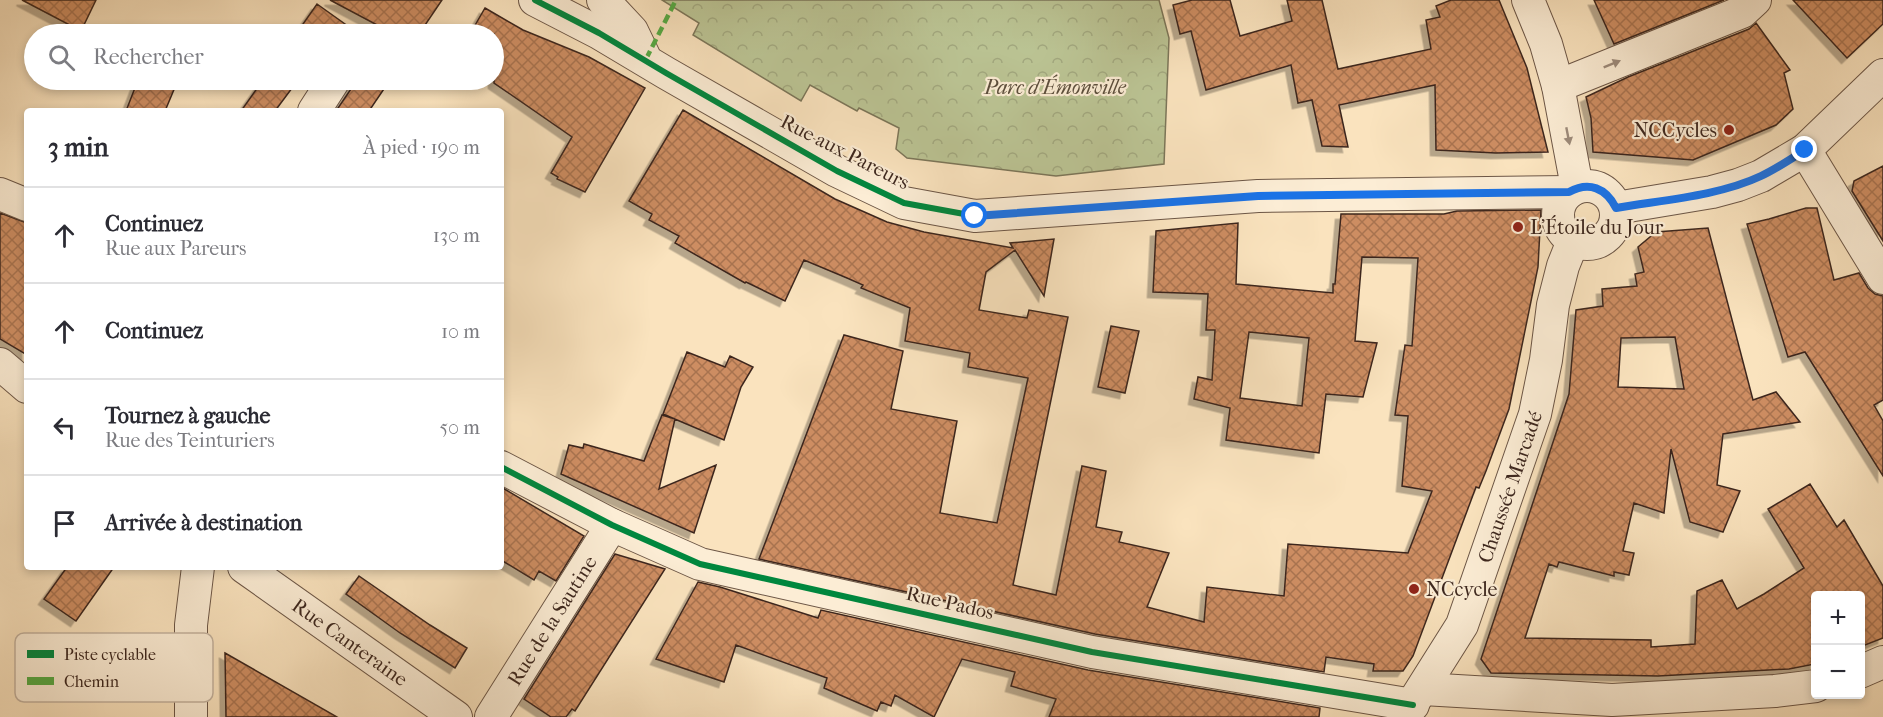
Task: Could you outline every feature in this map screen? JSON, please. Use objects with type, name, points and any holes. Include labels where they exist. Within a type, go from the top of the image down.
[{"type":"street","name":"Rue aux Pareurs","points":[[535,0],[646,59],[666,73],[837,171],[904,203],[975,216],[1258,196],[1573,190]]},
{"type":"street","name":"Rue aux Pareurs","points":[[603,0],[632,31],[646,59]]},
{"type":"street","points":[[1528,0],[1546,44],[1558,86],[1573,190]]},
{"type":"street","points":[[1558,86],[1742,12],[1755,0]]},
{"type":"street","points":[[1616,208],[1712,192],[1761,176],[1805,150],[1883,75]]},
{"type":"street","points":[[316,108],[328,90]]},
{"type":"street","points":[[1805,150],[1883,278]]},
{"type":"street","points":[[1587,186],[1597,187],[1612,199],[1616,208],[1614,227],[1609,236],[1592,245],[1583,245],[1566,236],[1557,218],[1562,199],[1573,190],[1587,186]]},
{"type":"street","points":[[0,194],[24,204]]},
{"type":"street","name":"Chaussée Marcadé","points":[[1413,704],[1462,625],[1517,467],[1535,414],[1556,296],[1563,266],[1573,241]]},
{"type":"street","points":[[0,364],[24,384]]},
{"type":"street","name":"Rue Pados","points":[[504,469],[612,525],[700,564],[1092,652],[1413,704],[1612,700],[1775,691],[1811,686]]},
{"type":"street","name":"Rue de la Sautine","points":[[491,717],[612,525]]},
{"type":"street","points":[[191,633],[198,570]]},
{"type":"street","name":"Rue Canteraine","points":[[248,570],[456,717]]},
{"type":"street","points":[[1865,670],[1883,662]]},
{"type":"street","points":[[192,702],[192,717]]},
{"type":"green space","name":"Parc d'Émonville","points":[[662,0],[1159,0],[1169,38],[1164,164],[1056,176],[907,158],[896,149],[899,128],[859,108],[857,111],[810,85],[801,101],[693,35],[699,23]]},
{"type":"building","points":[[22,0],[96,0],[84,24],[68,24]]},
{"type":"building","points":[[330,0],[442,0],[426,24],[375,24]]},
{"type":"building","points":[[1192,0],[1230,0],[1240,36],[1292,21],[1287,0],[1322,0],[1338,69],[1431,49],[1426,20],[1440,17],[1436,6],[1451,0],[1499,0],[1527,68],[1548,152],[1496,153],[1436,150],[1435,85],[1339,105],[1348,147],[1322,146],[1312,100],[1298,103],[1291,65],[1206,90],[1191,31],[1180,34],[1173,5]]},
{"type":"building","points":[[1594,0],[1724,0],[1614,44]]},
{"type":"building","points":[[1793,0],[1883,0],[1883,24],[1847,58]]},
{"type":"building","points":[[317,4],[345,24],[303,24]]},
{"type":"building","points":[[485,8],[523,30],[589,57],[645,88],[585,192],[557,179],[558,177],[551,173],[572,137],[504,90],[504,24],[476,24]]},
{"type":"building","points":[[1756,23],[1790,70],[1784,73],[1793,109],[1776,125],[1693,160],[1593,152],[1591,118],[1586,97],[1628,77],[1749,29]]},
{"type":"building","points":[[134,90],[174,90],[166,108],[127,108]]},
{"type":"building","points":[[256,90],[291,90],[277,108],[243,108]]},
{"type":"building","points":[[350,90],[383,90],[371,108],[338,108]]},
{"type":"building","points":[[683,110],[835,199],[887,222],[924,232],[1013,248],[1010,243],[1054,239],[1044,296],[1015,250],[986,272],[979,310],[1027,318],[1029,310],[1068,317],[1013,585],[1056,595],[1082,466],[1106,471],[1096,527],[1122,532],[1119,542],[1169,553],[1147,607],[1204,622],[1207,587],[1284,596],[1288,544],[1408,553],[1432,491],[1402,486],[1408,416],[1395,415],[1405,345],[1412,346],[1418,258],[1362,257],[1355,341],[1377,343],[1363,397],[1326,394],[1319,453],[1226,440],[1230,408],[1194,399],[1198,377],[1212,380],[1215,330],[1206,330],[1208,294],[1153,292],[1156,231],[1238,223],[1236,284],[1333,293],[1341,214],[1444,214],[1457,211],[1541,210],[1538,267],[1509,409],[1479,488],[1476,487],[1413,656],[1403,671],[1373,671],[1374,664],[1326,657],[1324,672],[1095,634],[759,559],[844,335],[903,351],[891,409],[957,421],[940,513],[997,523],[1028,378],[968,367],[970,353],[905,341],[910,308],[861,288],[863,285],[804,260],[785,301],[745,283],[675,243],[679,236],[649,220],[652,214],[629,201]],"holes":[[[1249,332],[1309,338],[1302,406],[1240,398]]]},
{"type":"building","points":[[1883,166],[1883,241],[1852,191],[1854,181]]},
{"type":"building","points":[[1806,208],[1817,208],[1834,280],[1859,273],[1868,288],[1875,294],[1883,296],[1883,400],[1874,405],[1883,421],[1883,476],[1805,352],[1788,357],[1747,224]]},
{"type":"building","points":[[0,213],[24,222],[24,353],[0,339]]},
{"type":"building","points":[[1708,228],[1753,400],[1776,392],[1800,422],[1723,434],[1717,485],[1740,491],[1723,532],[1690,522],[1671,449],[1664,513],[1634,503],[1623,551],[1634,553],[1629,575],[1614,572],[1614,576],[1559,562],[1557,567],[1549,564],[1525,638],[1651,640],[1651,647],[1695,644],[1697,591],[1722,580],[1737,609],[1804,568],[1768,509],[1810,484],[1837,527],[1844,520],[1883,586],[1883,638],[1865,645],[1865,591],[1811,591],[1811,665],[1789,669],[1658,676],[1491,673],[1481,659],[1569,394],[1576,310],[1603,306],[1602,289],[1637,286],[1635,274],[1644,272],[1638,247],[1656,232]],"holes":[[[1675,337],[1684,389],[1618,387],[1621,338]]]},
{"type":"building","points":[[1111,326],[1139,331],[1125,393],[1098,387]]},
{"type":"building","points":[[687,352],[725,367],[730,356],[753,367],[741,387],[724,440],[663,414]]},
{"type":"building","points":[[662,415],[675,419],[659,489],[716,465],[694,533],[561,474],[569,445],[583,448],[584,444],[644,461]]},
{"type":"building","points":[[504,489],[584,536],[556,581],[539,571],[534,580],[504,562]]},
{"type":"building","points":[[615,554],[665,569],[575,711],[572,709],[566,717],[551,717],[524,699]]},
{"type":"building","points":[[65,570],[112,570],[76,621],[44,599]]},
{"type":"building","points":[[359,576],[467,648],[455,668],[400,633],[346,594]]},
{"type":"building","points":[[698,582],[818,618],[821,610],[1088,670],[1320,708],[1319,717],[1049,717],[1056,699],[1011,686],[1015,672],[962,659],[934,717],[895,695],[891,706],[881,702],[877,711],[824,688],[827,678],[736,645],[724,682],[656,659]]},
{"type":"building","points":[[225,653],[337,717],[226,717]]},
{"type":"marked path","points":[[646,59],[676,0]]},
{"type":"cycle path","points":[[535,0],[599,33],[837,171],[904,203],[975,216],[1258,196],[1569,192]]},
{"type":"cycle path","points":[[504,469],[612,525],[700,564],[1092,652],[1413,705]]},
{"type":"place","name":"NCCycles","points":[[1729,130]]},
{"type":"place","name":"L'Étoile du Jour","points":[[1518,227]]},
{"type":"place","name":"NCcycle","points":[[1414,589]]},
{"type":"route","points":[[975,216],[1258,196],[1569,192],[1587,186],[1597,187],[1605,192],[1612,199],[1616,208],[1712,192],[1737,185],[1761,176],[1805,150]]}]
